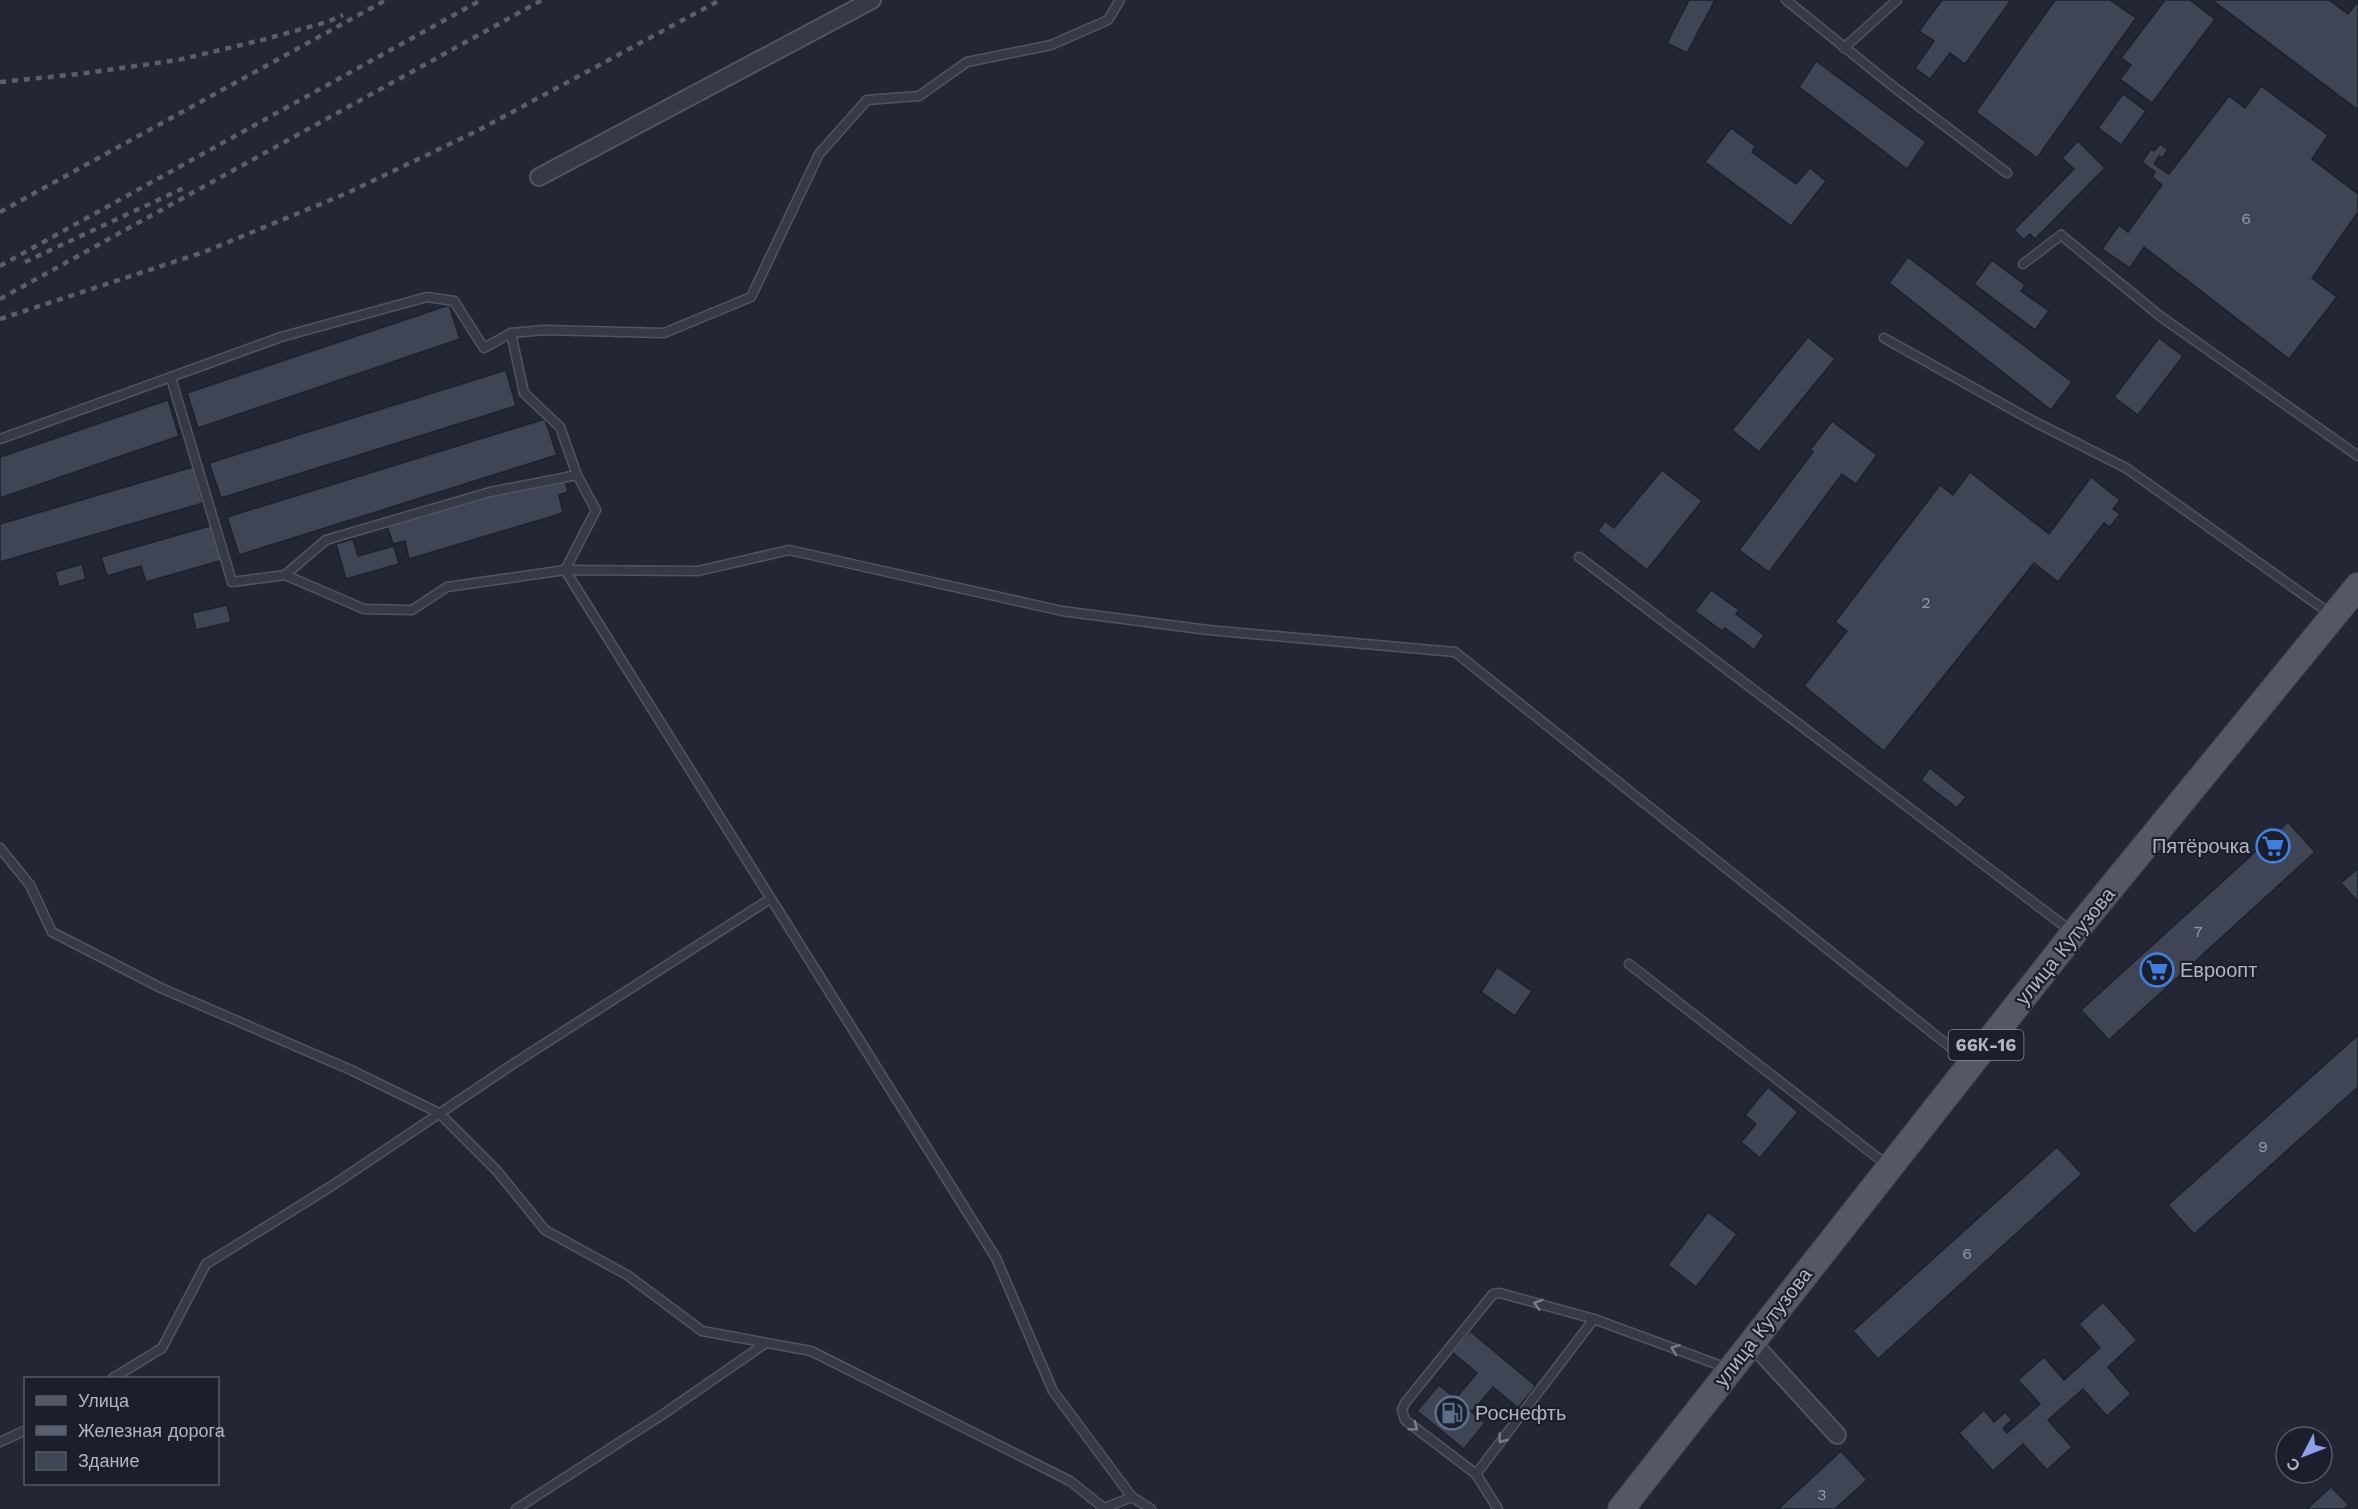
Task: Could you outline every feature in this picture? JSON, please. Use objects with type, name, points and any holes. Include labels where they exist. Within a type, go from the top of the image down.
[{"type":"main road","name":"улица Кутузова","points":[[1621,1509],[2073,933],[2358,586]]},
{"type":"street","points":[[539,177],[872,0]]},
{"type":"street","points":[[1751,1341],[1838,1435]]},
{"type":"lane","points":[[0,439],[281,337],[426,297],[454,301],[484,348],[511,333],[544,330],[664,333],[750,297],[819,154],[867,100],[919,96],[968,62],[1051,45],[1108,20],[1120,0]]},
{"type":"lane","points":[[1786,0],[1895,88],[2007,173]]},
{"type":"lane","points":[[1844,48],[1896,0]]},
{"type":"lane","points":[[2023,264],[2061,235],[2160,316],[2358,456]]},
{"type":"lane","points":[[511,333],[524,393],[560,427],[577,475],[596,510],[565,570]]},
{"type":"lane","points":[[1884,338],[2032,421],[2126,468],[2334,617]]},
{"type":"lane","points":[[171,378],[232,582],[285,575],[364,609],[412,610],[447,586],[565,570],[698,571],[789,550],[1062,611],[1208,630],[1455,652],[1972,1064]]},
{"type":"lane","points":[[285,575],[326,540],[490,492],[577,475]]},
{"type":"lane","points":[[1579,556],[2073,933]]},
{"type":"lane","points":[[565,570],[996,1258],[1053,1391],[1132,1497],[1151,1509]]},
{"type":"lane","points":[[0,848],[30,885],[52,932],[162,988],[351,1070],[439,1113],[497,1171],[545,1230],[627,1275],[702,1331],[811,1351],[1070,1481],[1104,1508],[1132,1497]]},
{"type":"lane","points":[[115,1377],[162,1348],[206,1264],[330,1186],[770,899]]},
{"type":"lane","points":[[1629,964],[1890,1167]]},
{"type":"lane","points":[[1498,1509],[1476,1474],[1405,1420],[1402,1410],[1405,1403],[1493,1294],[1500,1293],[1594,1319],[1730,1369]]},
{"type":"lane","points":[[1476,1474],[1594,1319]]},
{"type":"lane","points":[[516,1509],[662,1415],[766,1343]]},
{"type":"lane","points":[[0,1442],[24,1431]]},
{"type":"building","points":[[1689,0],[1715,0],[1687,53],[1667,43]]},
{"type":"building","points":[[1942,0],[2011,0],[1965,64],[1950,53],[1930,79],[1915,68],[1934,41],[1919,31]]},
{"type":"building","points":[[2055,0],[2110,0],[2136,18],[2037,158],[1976,112]]},
{"type":"building","points":[[2165,0],[2190,0],[2215,19],[2152,103],[2120,79],[2131,65],[2121,58]]},
{"type":"building","points":[[2212,0],[2329,0],[2348,14],[2358,1],[2358,110]]},
{"type":"building","points":[[1816,61],[1926,142],[1907,169],[1799,87]]},
{"type":"building","points":[[2261,86],[2328,135],[2312,159],[2358,194],[2358,212],[2312,278],[2337,297],[2289,359],[2144,247],[2130,268],[2102,249],[2119,225],[2128,232],[2162,185],[2152,177],[2155,172],[2142,162],[2151,149],[2154,151],[2160,144],[2168,150],[2162,158],[2159,156],[2154,164],[2169,174],[2229,96],[2245,108]]},
{"type":"building","points":[[2123,94],[2146,111],[2121,145],[2098,128]]},
{"type":"building","points":[[1731,128],[1755,146],[1752,152],[1796,184],[1810,168],[1826,181],[1791,226],[1705,162]]},
{"type":"building","points":[[2078,141],[2105,168],[2035,239],[2030,234],[2024,240],[2014,230],[2074,169],[2062,158]]},
{"type":"building","points":[[1908,257],[2072,382],[2051,410],[1889,283]]},
{"type":"building","points":[[1992,260],[2025,285],[2021,291],[2049,311],[2035,330],[1974,284]]},
{"type":"building","points":[[449,305],[460,339],[198,428],[187,393]]},
{"type":"building","points":[[1808,337],[1835,359],[1759,452],[1732,430]]},
{"type":"building","points":[[2159,338],[2183,356],[2138,415],[2114,397]]},
{"type":"building","points":[[506,370],[516,406],[221,498],[209,463]]},
{"type":"building","points":[[168,400],[179,436],[0,498],[0,457]]},
{"type":"building","points":[[545,419],[557,455],[239,555],[227,517]]},
{"type":"building","points":[[1832,421],[1877,455],[1856,484],[1842,474],[1769,572],[1739,550],[1813,452],[1810,450]]},
{"type":"building","points":[[193,467],[203,503],[0,562],[0,524]]},
{"type":"building","points":[[1662,470],[1702,501],[1647,570],[1598,531],[1605,521],[1614,528]]},
{"type":"building","points":[[563,472],[568,492],[559,495],[563,513],[409,559],[405,541],[393,544],[387,526]]},
{"type":"building","points":[[1970,472],[2049,534],[2091,477],[2120,500],[2113,509],[2120,514],[2110,527],[2104,523],[2058,582],[2034,563],[1884,751],[1804,686],[1847,631],[1835,622],[1940,485],[1953,495]]},
{"type":"building","points":[[213,525],[223,560],[146,582],[141,566],[107,576],[101,557]]},
{"type":"building","points":[[353,539],[358,556],[394,546],[399,564],[346,579],[336,544]]},
{"type":"building","points":[[82,564],[86,579],[59,587],[55,572]]},
{"type":"building","points":[[1711,590],[1739,610],[1736,614],[1764,635],[1754,650],[1725,628],[1722,631],[1695,611]]},
{"type":"building","points":[[227,605],[231,622],[196,630],[192,613]]},
{"type":"building","points":[[1930,768],[1966,797],[1957,808],[1921,780]]},
{"type":"building","points":[[2288,822],[2315,852],[2109,1040],[2081,1010]]},
{"type":"building","points":[[2358,868],[2358,902],[2341,883]]},
{"type":"building","points":[[1497,967],[1532,991],[1515,1016],[1481,992]]},
{"type":"building","points":[[2358,1035],[2358,1087],[2194,1234],[2168,1205]]},
{"type":"building","points":[[1768,1087],[1798,1112],[1760,1158],[1741,1142],[1756,1124],[1745,1115]]},
{"type":"building","points":[[2057,1147],[2082,1174],[1878,1359],[1853,1331]]},
{"type":"building","points":[[1708,1212],[1737,1234],[1696,1287],[1668,1265]]},
{"type":"building","points":[[2103,1302],[2137,1340],[2108,1367],[2131,1394],[2107,1416],[2083,1389],[2048,1420],[2072,1447],[2047,1470],[2023,1444],[1993,1471],[1959,1433],[1984,1410],[1994,1422],[2005,1412],[2012,1420],[2003,1428],[2007,1433],[2040,1404],[2018,1380],[2044,1357],[2064,1380],[2100,1348],[2079,1324]]},
{"type":"building","points":[[1470,1331],[1536,1386],[1518,1408],[1493,1387],[1472,1412],[1455,1399],[1477,1373],[1452,1352]]},
{"type":"building","points":[[1439,1385],[1485,1423],[1464,1449],[1417,1411]]},
{"type":"building","points":[[1841,1451],[1867,1480],[1835,1509],[1778,1509]]},
{"type":"building","points":[[2331,1487],[2349,1505],[2344,1509],[2307,1509]]},
{"type":"railway","points":[[0,212],[386,0]]},
{"type":"railway","points":[[0,266],[481,0]]},
{"type":"railway","points":[[0,299],[542,0]]},
{"type":"railway","points":[[0,319],[204,252],[345,194],[477,131],[720,0]]},
{"type":"railway","points":[[0,82],[178,60],[262,40],[327,22],[343,15]]},
{"type":"railway","points":[[25,262],[188,186]]},
{"type":"place","name":"Пятёрочка","points":[[2273,846]]},
{"type":"place","name":"Евроопт","points":[[2157,970]]},
{"type":"place","name":"Роснефть","points":[[1452,1413]]}]
